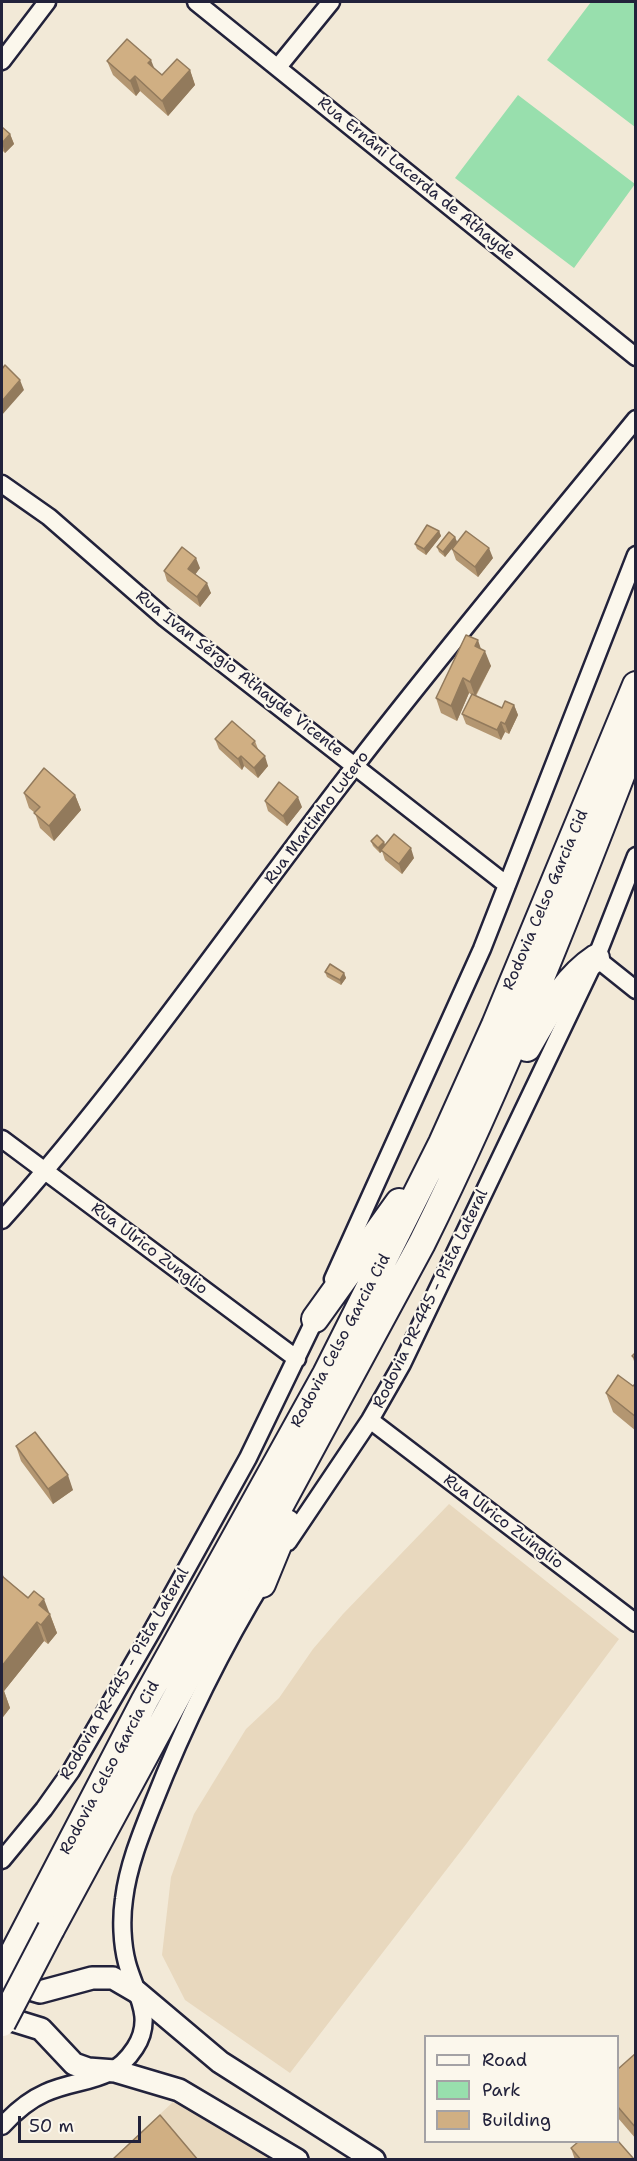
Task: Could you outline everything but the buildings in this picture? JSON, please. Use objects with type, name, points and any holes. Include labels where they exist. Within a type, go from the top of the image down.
[{"type":"highway","name":"Rodovia Celso Garcia Cid","points":[[2,2023],[42,1923],[145,1700],[326,1374],[442,1143],[495,1025],[635,685]]},
{"type":"highway","name":"Rodovia Celso Garcia Cid","points":[[2,1975],[42,1923],[339,1398],[422,1243],[472,1141],[526,1017],[636,737]]},
{"type":"highway","points":[[472,1141],[566,983],[577,970],[596,958]]},
{"type":"highway","points":[[315,1319],[442,1143]]},
{"type":"highway","points":[[262,1584],[339,1398]]},
{"type":"main road","points":[[2,1980],[40,1992],[92,1978],[113,1978],[137,1992],[220,2062],[374,2160]]},
{"type":"main road","points":[[2,2017],[40,2029],[74,2064],[88,2069],[115,2072],[178,2090],[297,2160]]},
{"type":"street","points":[[2,61],[47,2]]},
{"type":"street","name":"Rua Ernâni Lacerda de Athayde","points":[[196,2],[636,357]]},
{"type":"street","points":[[278,67],[331,2]]},
{"type":"street","name":"Rua Martinho Lutero","points":[[2,1220],[45,1172],[164,1022],[355,766],[636,418]]},
{"type":"street","name":"Rua Ivan Sérgio Athayde Vicente","points":[[2,484],[49,518],[165,618],[507,885]]},
{"type":"street","name":"Rodovia Celso Garcia Cid","points":[[315,1319],[482,949],[636,555]]},
{"type":"street","points":[[636,856],[596,958],[636,990]]},
{"type":"street","name":"Rodovia PR-445 - Pista Lateral","points":[[115,2072],[134,2050],[146,2026],[144,2010],[126,1961],[124,1900],[141,1834],[189,1716],[262,1584],[301,1520],[324,1491],[370,1420],[407,1353],[596,958]]},
{"type":"street","name":"Rua Ulrico Zunglio","points":[[2,1139],[297,1359]]},
{"type":"street","name":"Rodovia PR-445 - Pista Lateral","points":[[2,1860],[44,1809],[77,1761],[242,1468],[315,1319]]},
{"type":"street","name":"Rua Ulrico Zuinglio","points":[[370,1420],[635,1622]]},
{"type":"street","points":[[7,2120],[45,2093],[115,2072]]},
{"type":"shaded area","points":[[449,1504],[619,1639],[467,1843],[290,2073],[185,2000],[162,1955],[171,1877],[194,1814],[246,1729],[279,1698],[313,1649],[343,1614]]},
{"type":"shaded area","points":[[173,2102],[197,2109],[275,2159],[111,2160]]},
{"type":"green space","points":[[591,2],[635,2],[635,127],[547,60]]},
{"type":"green space","points":[[518,95],[635,184],[574,268],[455,178]]}]
